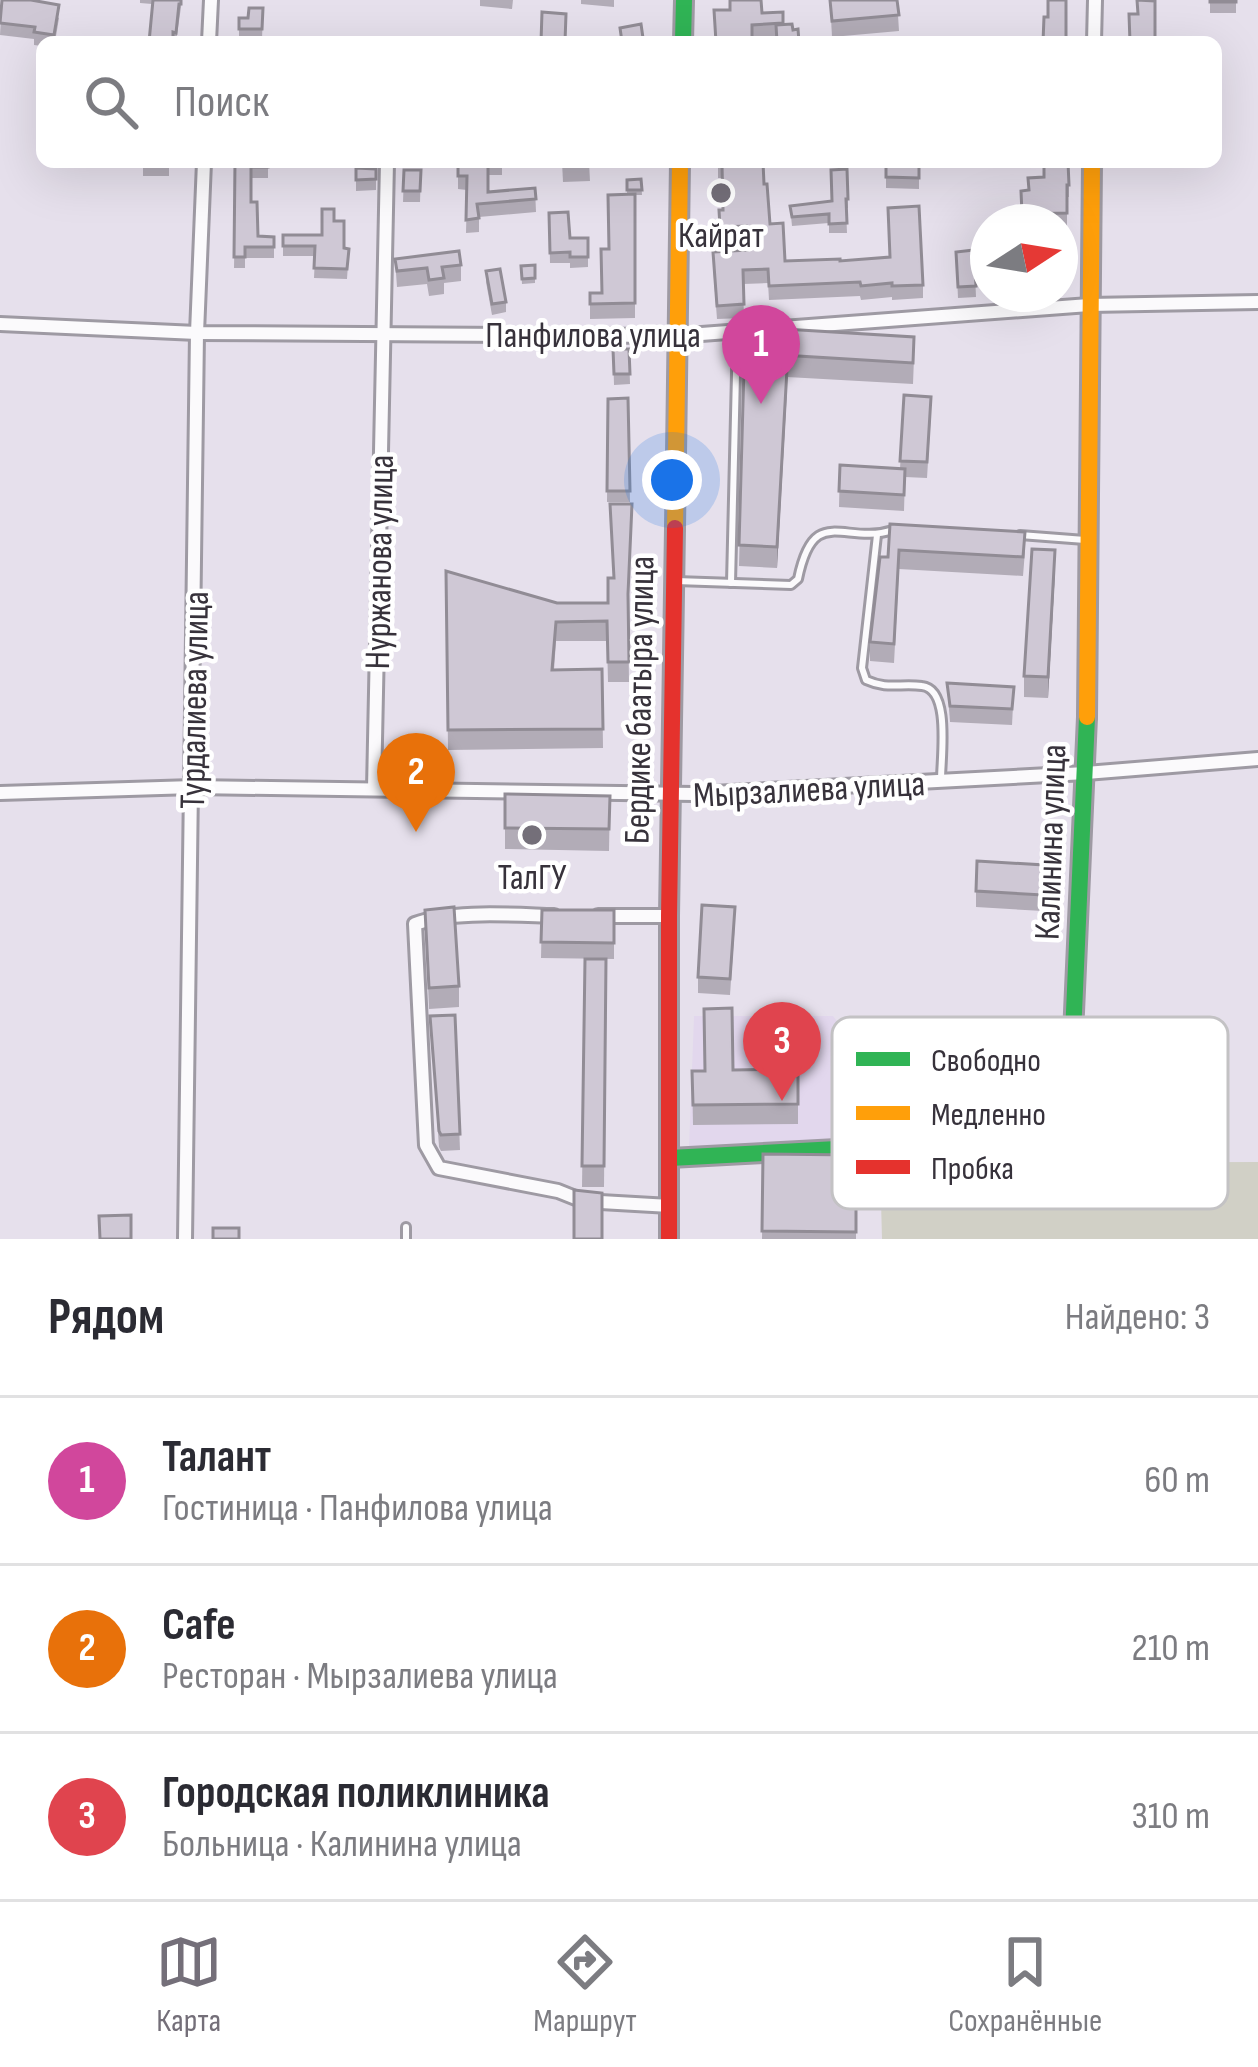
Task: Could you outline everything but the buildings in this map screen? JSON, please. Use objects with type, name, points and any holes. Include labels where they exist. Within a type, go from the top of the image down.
[{"type":"street","points":[[209,36],[211,0]]},
{"type":"street","points":[[682,36],[684,0]]},
{"type":"street","points":[[1094,36],[1095,0]]},
{"type":"street","name":"Турдалиева улица","points":[[185,1239],[197,333],[204,168]]},
{"type":"street","name":"Нуржанова улица","points":[[374,789],[387,168]]},
{"type":"street","name":"Бердике баатыра улица","points":[[669,1239],[680,168]]},
{"type":"street","name":"Калинина улица","points":[[1074,1017],[1086,773],[1091,168]]},
{"type":"street","name":"Панфилова улица","points":[[0,324],[197,333],[676,336],[1089,305],[1258,302]]},
{"type":"street","name":"Мырзалиева улица","points":[[0,793],[193,787],[670,795],[1258,759]]},
{"type":"street","points":[[669,916],[496,915],[427,920],[415,924],[414,938],[426,1145],[439,1168],[558,1191],[583,1202],[670,1206]]},
{"type":"street","name":"Калинина улица","points":[[670,1158],[832,1148]]},
{"type":"lane","points":[[730,583],[737,332]]},
{"type":"lane","points":[[673,581],[791,585],[798,579],[812,540],[821,533],[877,535],[908,528]]},
{"type":"lane","points":[[1005,534],[1087,540]]},
{"type":"lane","points":[[877,535],[862,668],[866,680],[881,687],[924,686],[935,692],[942,716],[941,781]]},
{"type":"lane","points":[[406,1227],[406,1239]]},
{"type":"shaded area","points":[[694,1016],[833,1016],[832,1141],[689,1147]]},
{"type":"shaded area","points":[[1228,1162],[1258,1162],[1258,1239],[882,1239],[881,1209],[1228,1209]]},
{"type":"traffic: fast","points":[[683,36],[684,0]]},
{"type":"traffic: fast","points":[[1074,1017],[1087,717]]},
{"type":"traffic: fast","points":[[670,1158],[832,1149]]},
{"type":"traffic: slow","points":[[675,528],[680,168]]},
{"type":"traffic: slow","points":[[1087,717],[1092,168]]},
{"type":"traffic: jam","points":[[669,1239],[675,528]]},
{"type":"place","name":"Кайрат","points":[[721,193]]},
{"type":"place","name":"Талант","points":[[761,404]]},
{"type":"place","name":"Cafe","points":[[416,832]]},
{"type":"place","name":"ТалГУ","points":[[532,835]]},
{"type":"place","name":"Городская поликлиника","points":[[782,1101]]}]
